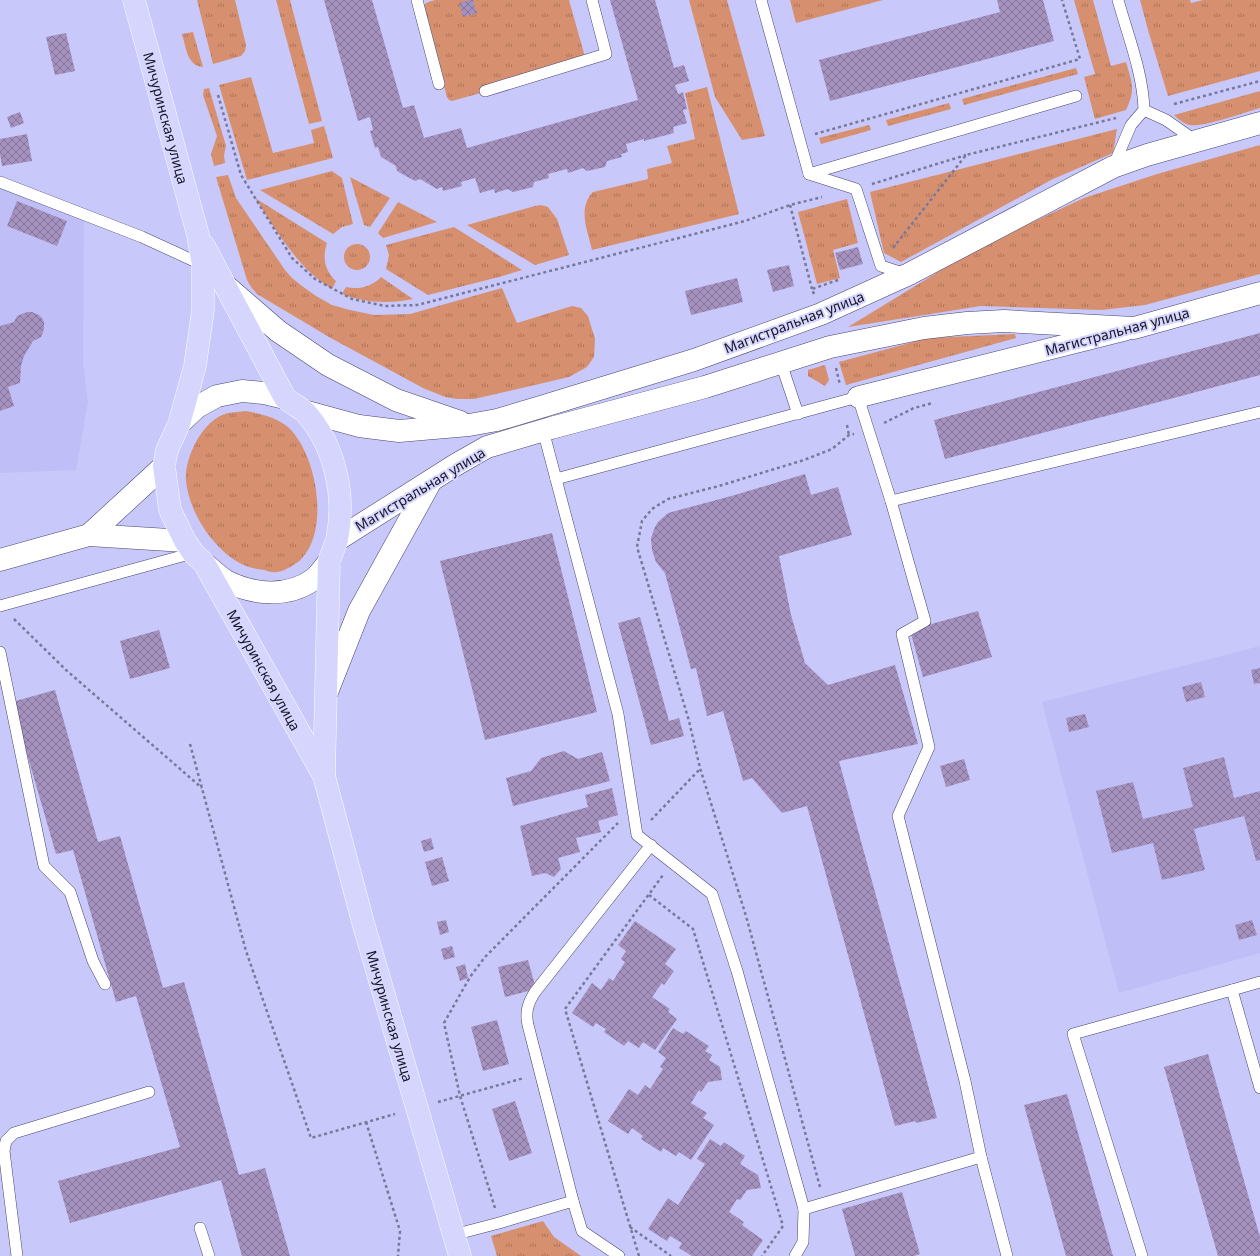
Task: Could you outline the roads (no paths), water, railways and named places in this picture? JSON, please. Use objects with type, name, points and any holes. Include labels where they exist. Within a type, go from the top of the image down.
[{"type":"main road","name":"Мичуринская улица","points":[[134,0],[198,235],[203,265],[203,310],[195,366],[179,424],[167,450],[164,466],[170,510],[324,776],[364,926],[460,1256]]},
{"type":"main road","name":"Магистральная улица","points":[[304,411],[358,426],[399,431],[469,425],[497,420],[544,406],[694,360],[821,314],[909,274],[1113,167],[1148,155],[1260,123]]},
{"type":"main road","name":"Мичуринская улица","points":[[198,235],[285,398],[304,411],[321,434],[331,456],[338,484],[340,514],[337,540],[329,562],[324,776]]},
{"type":"main road","points":[[226,286],[278,332],[328,365],[396,400],[469,425]]},
{"type":"main road","name":"Магистральная улица","points":[[337,540],[457,464],[487,447],[547,429],[705,388],[830,347],[924,328],[967,323],[1004,321],[1134,328],[1260,293]]},
{"type":"main road","points":[[179,424],[197,408],[217,396],[242,391],[264,393],[285,398]]},
{"type":"main road","points":[[544,406],[547,429]]},
{"type":"main road","points":[[89,535],[164,466]]},
{"type":"main road","points":[[325,695],[359,611],[432,480]]},
{"type":"main road","points":[[0,560],[89,535],[194,553],[225,580],[248,590],[269,593],[285,592],[299,587],[315,578],[329,562]]},
{"type":"street","name":"Магистральная улица","points":[[858,397],[1134,328]]},
{"type":"lane","points":[[417,0],[439,84]]},
{"type":"lane","points":[[485,91],[606,54],[592,0]]},
{"type":"lane","points":[[761,0],[809,174]]},
{"type":"lane","points":[[1113,167],[1131,125],[1144,110],[1140,79],[1118,0]]},
{"type":"lane","points":[[809,174],[1076,96]]},
{"type":"lane","points":[[1144,110],[1166,120],[1196,141]]},
{"type":"lane","points":[[809,174],[856,189],[880,266],[909,274]]},
{"type":"lane","points":[[0,182],[142,237],[203,265]]},
{"type":"lane","points":[[781,363],[798,414]]},
{"type":"lane","points":[[556,479],[858,397],[891,501],[925,621],[902,634],[929,747],[898,816],[965,1081],[981,1157],[1007,1256]]},
{"type":"lane","points":[[891,501],[1260,412]]},
{"type":"lane","points":[[547,429],[556,479],[618,714],[638,835],[712,894],[737,971],[804,1209],[803,1242],[795,1256]]},
{"type":"lane","points":[[0,606],[194,553]]},
{"type":"lane","points":[[0,652],[44,866],[70,892],[93,961],[105,984]]},
{"type":"lane","points":[[619,1256],[582,1231],[526,1018],[531,998],[651,845]]},
{"type":"lane","points":[[1142,1256],[1073,1034],[1260,982]]},
{"type":"lane","points":[[1232,990],[1260,1088]]},
{"type":"lane","points":[[17,1256],[4,1150],[6,1141],[14,1134],[148,1092]]},
{"type":"lane","points":[[804,1209],[981,1157]]},
{"type":"lane","points":[[453,1235],[573,1201]]},
{"type":"lane","points":[[200,1228],[209,1256]]}]
